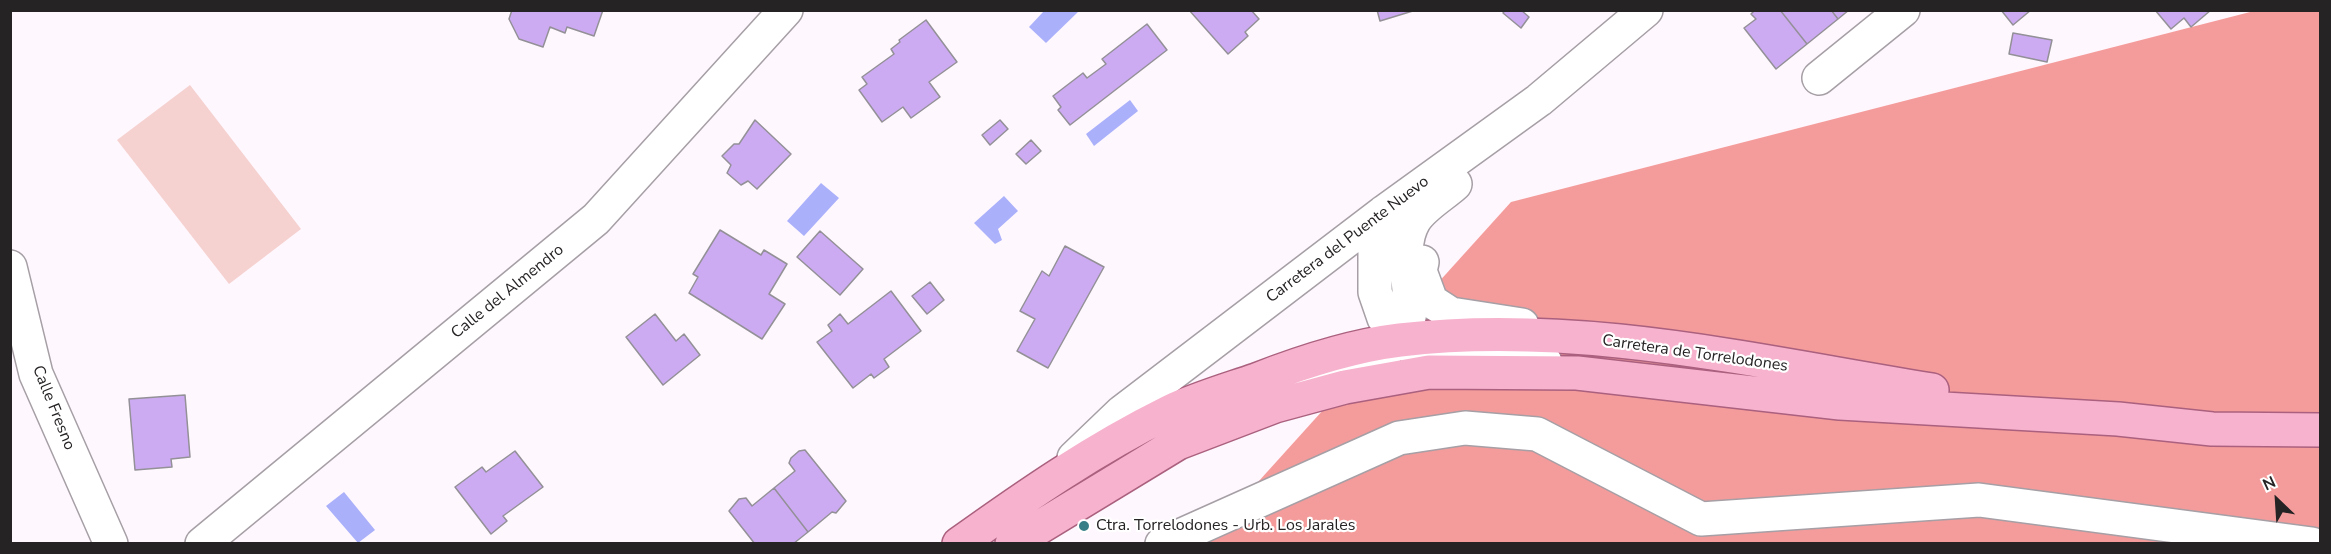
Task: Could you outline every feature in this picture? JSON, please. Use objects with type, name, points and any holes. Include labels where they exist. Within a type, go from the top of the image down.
[{"type":"main road","name":"Carretera de Torrelodones","points":[[959,543],[1054,476],[1170,411],[1339,352],[1399,340],[1482,336],[1622,340],[2118,419]]},
{"type":"main road","name":"Carretera de Torrelodones","points":[[1012,543],[1178,444],[1275,406],[1355,385],[1430,372],[1577,373],[1840,403],[2118,419],[2212,429],[2320,430]]},
{"type":"street","name":"Calle del Almendro","points":[[202,543],[596,219],[786,10]]},
{"type":"street","name":"Carretera del Puente Nuevo","points":[[1054,476],[1122,412],[1384,212],[1539,100],[1646,10]]},
{"type":"street","points":[[1820,78],[1903,10]]},
{"type":"street","points":[[1178,444],[1235,403],[1363,362],[1399,340],[1411,311],[1404,251],[1414,220],[1539,100]]},
{"type":"street","points":[[1452,186],[1430,222],[1420,271],[1431,301],[1451,314],[1622,340]]},
{"type":"street","points":[[1384,212],[1375,244],[1375,292],[1384,318],[1399,340],[1419,352],[1529,357],[1577,373]]},
{"type":"street","name":"Calle Fresno","points":[[10,267],[36,374],[111,543]]},
{"type":"street","points":[[1162,543],[1399,438],[1465,428],[1537,434],[1701,519],[1979,500],[2312,543]]},
{"type":"shaded area","points":[[2254,11],[2320,11],[2320,543],[1202,544],[1511,202]]},
{"type":"shaded area","points":[[190,85],[301,229],[229,284],[117,140]]},
{"type":"water","points":[[1044,11],[1079,11],[1046,43],[1029,27]]},
{"type":"water","points":[[1130,100],[1138,111],[1094,146],[1086,134]]},
{"type":"water","points":[[821,183],[839,198],[804,236],[787,221]]},
{"type":"water","points":[[1004,196],[1018,211],[998,229],[1002,240],[995,244],[974,223]]},
{"type":"water","points":[[344,492],[375,530],[358,543],[326,506]]},
{"type":"building","points":[[512,10],[603,10],[594,36],[567,27],[565,33],[550,27],[543,47],[519,39],[509,19]]},
{"type":"building","points":[[1189,10],[1251,10],[1259,19],[1245,32],[1248,36],[1228,54]]},
{"type":"building","points":[[1377,10],[1416,10],[1380,21]]},
{"type":"building","points":[[1505,10],[1521,10],[1529,17],[1521,28],[1503,13]]},
{"type":"building","points":[[1755,10],[1780,10],[1807,44],[1776,69],[1744,28],[1756,19],[1751,14]]},
{"type":"building","points":[[1780,10],[1831,10],[1838,19],[1807,44]]},
{"type":"building","points":[[1831,10],[1849,10],[1838,19]]},
{"type":"building","points":[[2001,10],[2031,10],[2013,25]]},
{"type":"building","points":[[2155,10],[2211,10],[2191,27],[2184,18],[2171,29]]},
{"type":"building","points":[[926,20],[957,62],[929,82],[940,97],[911,118],[903,107],[882,122],[859,90],[867,84],[862,77],[894,54],[891,49],[900,42],[899,40]]},
{"type":"building","points":[[1147,24],[1167,50],[1070,125],[1058,110],[1061,107],[1053,96],[1083,73],[1087,78],[1106,64],[1102,59]]},
{"type":"building","points":[[2013,33],[2052,40],[2047,62],[2009,54]]},
{"type":"building","points":[[755,120],[791,154],[757,189],[748,181],[741,185],[727,173],[731,165],[722,156],[734,144],[739,144]]},
{"type":"building","points":[[1000,120],[1008,129],[990,145],[982,135]]},
{"type":"building","points":[[1031,140],[1041,151],[1026,164],[1016,154]]},
{"type":"building","points":[[720,230],[761,255],[764,250],[787,264],[769,294],[785,304],[762,339],[689,293],[698,277],[693,274]]},
{"type":"building","points":[[820,231],[863,269],[840,295],[797,257]]},
{"type":"building","points":[[1065,246],[1104,267],[1048,368],[1017,351],[1035,319],[1020,311],[1042,271],[1049,276]]},
{"type":"building","points":[[930,282],[944,300],[927,314],[912,296]]},
{"type":"building","points":[[891,291],[921,331],[884,359],[889,367],[874,378],[871,374],[853,388],[817,342],[832,331],[828,325],[840,314],[848,324]]},
{"type":"building","points":[[655,314],[676,341],[684,334],[700,355],[663,385],[626,337]]},
{"type":"building","points":[[185,395],[190,457],[171,459],[172,467],[135,470],[129,399]]},
{"type":"building","points":[[805,450],[846,501],[836,513],[832,512],[808,532],[774,488],[795,471],[789,463],[791,458],[799,451]]},
{"type":"building","points":[[515,451],[543,487],[503,516],[507,521],[491,534],[455,487],[482,467],[486,472]]},
{"type":"building","points":[[774,488],[808,532],[793,544],[755,544],[729,511],[739,499],[746,498],[752,506]]},
{"type":"place","name":"Ctra. Torrelodones - Urb. Los Jarales","points":[[1084,526]]}]
